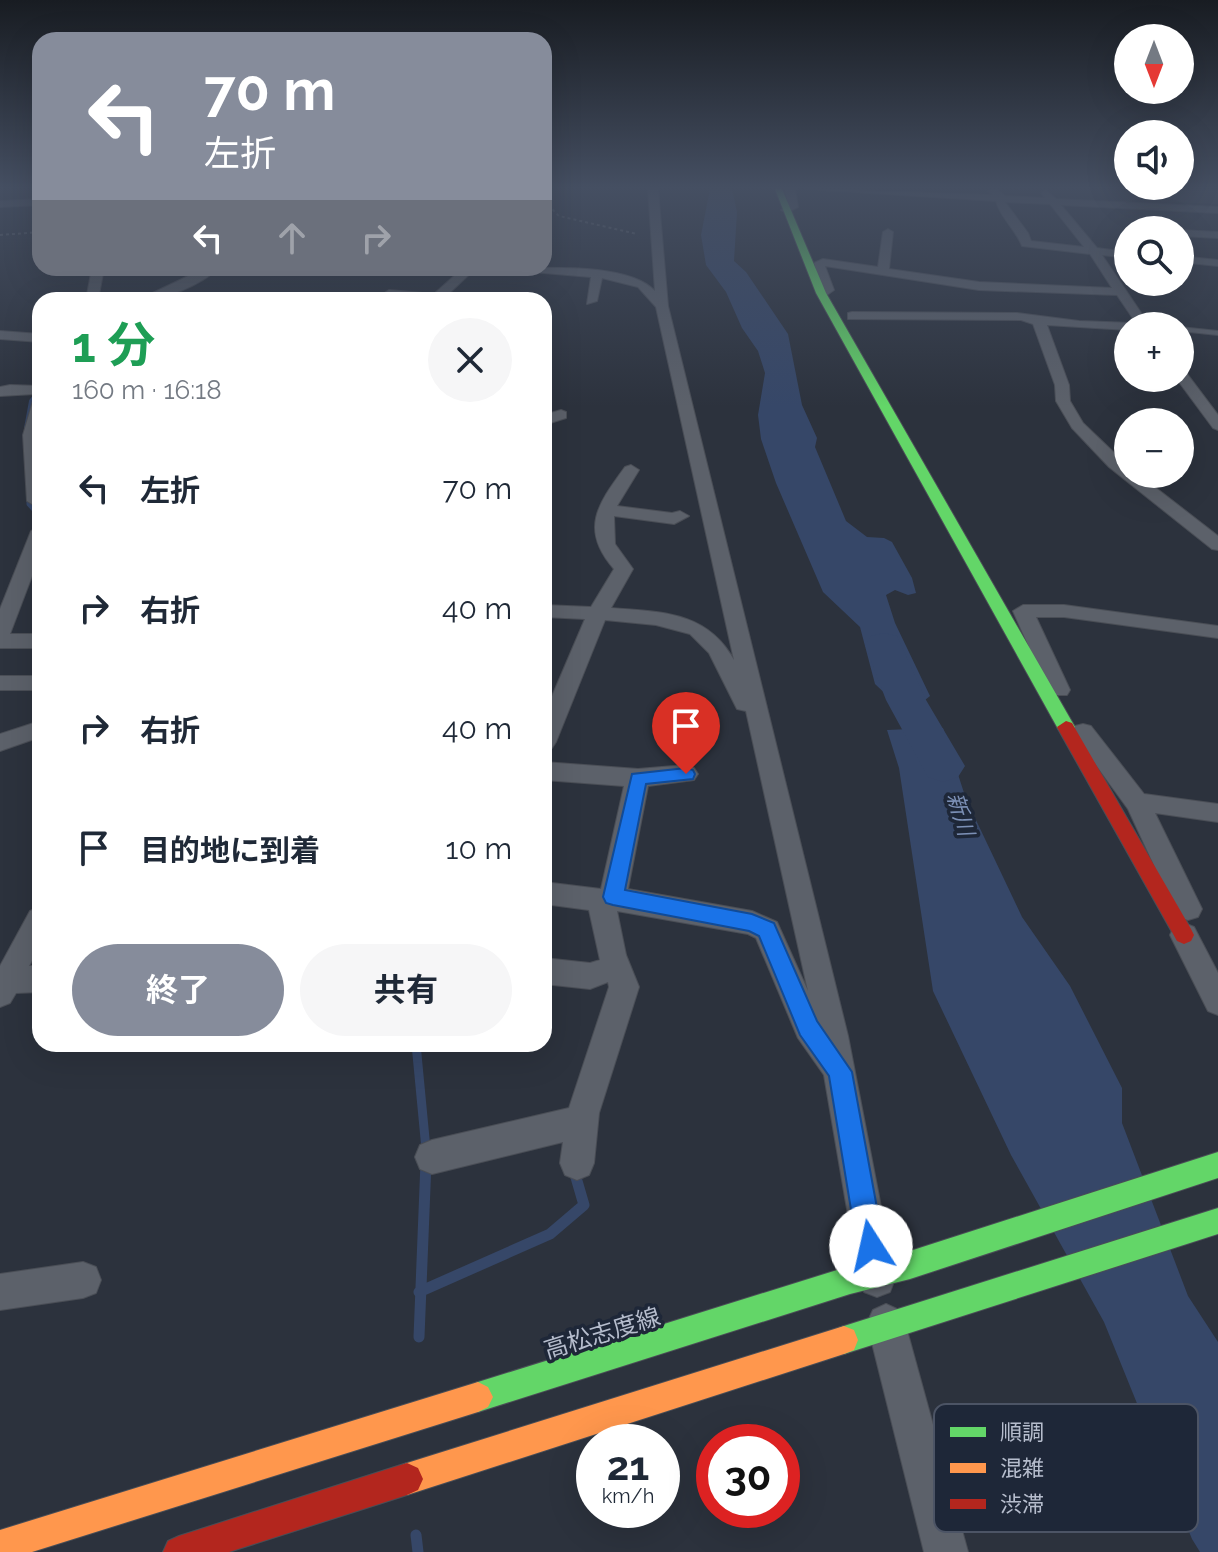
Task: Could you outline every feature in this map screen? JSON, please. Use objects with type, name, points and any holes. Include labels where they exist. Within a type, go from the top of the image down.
[{"type":"street","points":[[659,261],[662,306],[840,1072],[887,1327],[934,1506]]},
{"type":"street","points":[[807,261],[821,293],[1192,936],[1218,965]]},
{"type":"street","points":[[883,271],[884,261]]},
{"type":"street","points":[[1100,261],[1114,282]]},
{"type":"street","points":[[821,293],[828,290],[818,265],[823,262],[983,291],[1023,286],[1114,292]]},
{"type":"street","points":[[552,271],[597,275],[642,284],[662,306]]},
{"type":"street","points":[[1020,272],[1023,286]]},
{"type":"street","points":[[591,301],[597,275]]},
{"type":"street","points":[[164,292],[200,276]]},
{"type":"street","points":[[444,292],[461,276]]},
{"type":"street","points":[[1000,306],[1017,317]]},
{"type":"street","points":[[852,316],[1017,317],[1039,322],[1114,325]]},
{"type":"street","points":[[1039,322],[1062,385],[1063,401],[1077,425],[1115,464],[1218,545]]},
{"type":"street","points":[[0,335],[32,337]]},
{"type":"street","points":[[0,392],[10,389],[32,396]]},
{"type":"street","points":[[1193,392],[1218,425]]},
{"type":"street","points":[[552,418],[561,415]]},
{"type":"street","points":[[552,723],[597,614],[624,569],[608,554],[602,541],[606,510],[631,470]]},
{"type":"street","points":[[606,510],[674,519],[680,516]]},
{"type":"street","points":[[32,552],[0,638],[32,640]]},
{"type":"street","points":[[552,611],[674,621],[695,627],[710,638],[748,709],[757,713]]},
{"type":"street","points":[[1218,632],[1080,612],[1023,611],[1072,719],[1138,804],[1218,1002]]},
{"type":"street","points":[[0,683],[32,683]]},
{"type":"street","points":[[0,743],[32,732]]},
{"type":"street","points":[[552,772],[638,778],[686,774]]},
{"type":"street","points":[[577,1163],[582,1121],[624,987],[616,967],[603,909],[611,899],[638,778]]},
{"type":"street","points":[[1138,804],[1151,803],[1218,813]]},
{"type":"street","points":[[552,894],[611,899],[752,923],[767,930],[809,1028],[840,1072]]},
{"type":"street","points":[[2,986],[32,933]]},
{"type":"street","points":[[552,972],[590,976],[616,967]]},
{"type":"street","points":[[2,986],[32,980]]},
{"type":"street","points":[[432,1157],[582,1121]]},
{"type":"street","name":"高松志度線","points":[[0,1546],[835,1285],[910,1265],[1218,1165]]},
{"type":"street","points":[[179,1552],[1218,1221]]},
{"type":"street","points":[[0,1292],[83,1280]]},
{"type":"street","points":[[941,1532],[946,1552]]},
{"type":"lane","points":[[1194,330],[1218,333]]},
{"type":"water","points":[[705,261],[734,261],[746,272],[788,334],[802,405],[817,438],[815,447],[846,521],[867,537],[892,542],[912,578],[916,593],[908,595],[895,590],[886,595],[895,623],[930,696],[925,700],[892,700],[875,684],[860,627],[823,592],[776,483],[761,439],[758,415],[765,373],[758,351],[742,328],[726,292]]},
{"type":"water","points":[[906,713],[924,713],[929,728],[943,728],[966,799],[1022,917],[1070,986],[1122,1088],[1122,1123],[1188,1296],[1218,1342],[1218,1552],[1200,1552],[1189,1532],[1198,1532],[1198,1404],[1137,1404],[1104,1322],[1011,1155],[933,991],[899,768],[887,730],[910,729]]},
{"type":"waterway","points":[[26,428],[32,400]]},
{"type":"waterway","points":[[29,496],[32,507]]},
{"type":"waterway","name":"新川","points":[[884,645],[906,700],[943,766]]},
{"type":"waterway","points":[[417,1052],[426,1149]]},
{"type":"waterway","points":[[421,1291],[426,1162]]},
{"type":"waterway","points":[[421,1291],[550,1234],[584,1205],[575,1174]]},
{"type":"waterway","points":[[419,1337],[421,1291]]},
{"type":"waterway","points":[[416,1535],[418,1552]]},
{"type":"traffic: fast","points":[[808,261],[821,293],[1066,727]]},
{"type":"traffic: fast","points":[[478,1397],[850,1280],[910,1265],[1218,1165]]},
{"type":"traffic: fast","points":[[844,1340],[1218,1221]]},
{"type":"traffic: slow","points":[[407,1479],[844,1340]]},
{"type":"traffic: slow","points":[[0,1546],[478,1397]]},
{"type":"traffic: jam","points":[[1066,727],[1184,935]]},
{"type":"traffic: jam","points":[[179,1552],[407,1479]]},
{"type":"route","points":[[686,774],[638,778],[613,897],[752,923],[767,930],[809,1028],[840,1072],[871,1246]]}]
